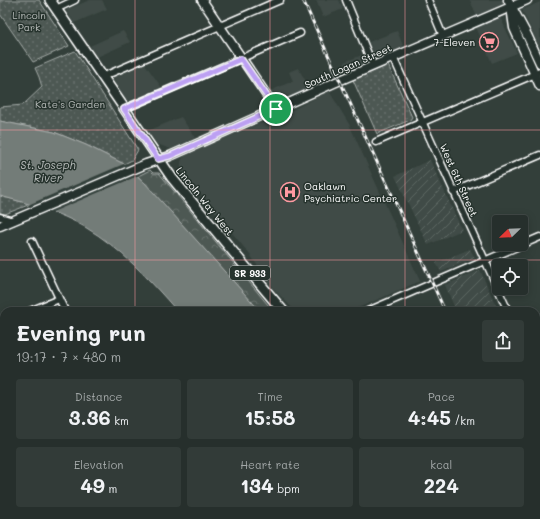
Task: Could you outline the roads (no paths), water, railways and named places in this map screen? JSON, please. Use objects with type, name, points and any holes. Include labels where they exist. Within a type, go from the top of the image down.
[{"type":"main road","name":"Lincoln Way West","points":[[50,0],[158,159],[280,307]]},
{"type":"street","points":[[56,9],[76,0]]},
{"type":"street","points":[[202,0],[276,109]]},
{"type":"street","points":[[102,77],[280,0]]},
{"type":"street","points":[[346,0],[373,66]]},
{"type":"street","points":[[428,0],[443,36]]},
{"type":"street","name":"South Logan Street","points":[[0,226],[158,159],[170,156],[443,36],[510,3],[527,0]]},
{"type":"street","points":[[510,3],[540,63]]},
{"type":"street","points":[[510,3],[514,28],[537,73],[540,86]]},
{"type":"street","points":[[124,109],[300,33]]},
{"type":"street","name":"West 6th Street","points":[[393,57],[506,307]]},
{"type":"street","points":[[376,142],[537,73]]},
{"type":"street","points":[[453,192],[540,155]]},
{"type":"street","points":[[0,217],[13,221]]},
{"type":"street","points":[[377,307],[540,237]]},
{"type":"street","points":[[32,241],[63,307]]},
{"type":"street","points":[[40,307],[59,299]]},
{"type":"water","name":"St. Joseph River","points":[[0,121],[54,132],[86,145],[124,164],[145,183],[256,307],[173,307],[134,265],[98,235],[85,227],[55,213],[0,196]]},
{"type":"railway","points":[[303,0],[443,307]]},
{"type":"place","name":"7-Eleven","points":[[489,42]]},
{"type":"place","name":"Oaklawn Psychiatric Center","points":[[290,192]]},
{"type":"park label","name":"Lincoln Park","points":[[29,20]]},
{"type":"park label","name":"Kate's Garden","points":[[70,104]]}]
